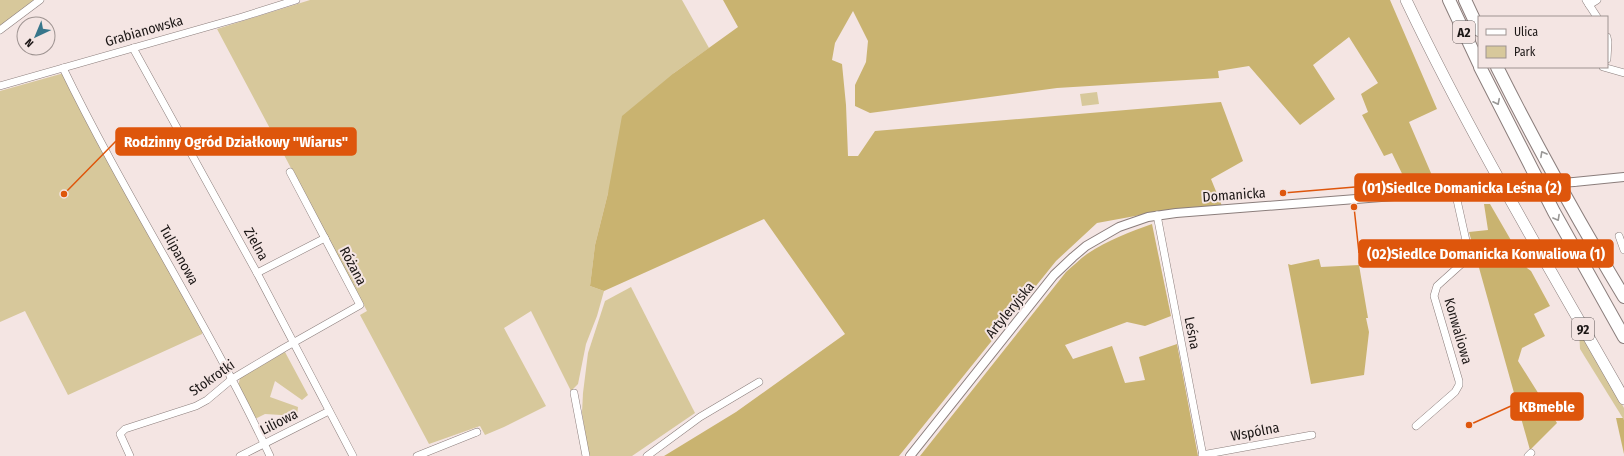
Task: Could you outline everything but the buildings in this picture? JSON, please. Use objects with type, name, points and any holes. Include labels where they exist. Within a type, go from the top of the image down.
[{"type":"highway","name":"A2","points":[[1449,0],[1478,62]]},
{"type":"highway","name":"A2","points":[[1465,0],[1478,28]]},
{"type":"highway","name":"A2","points":[[1481,68],[1554,212],[1624,337]]},
{"type":"highway","points":[[1498,68],[1562,189],[1624,298]]},
{"type":"main road","name":"92","points":[[1406,0],[1520,219],[1624,399]]},
{"type":"street","points":[[0,30],[40,0]]},
{"type":"street","name":"Grabianowska","points":[[0,86],[242,17],[296,0]]},
{"type":"street","points":[[1596,16],[1588,2],[1598,0]]},
{"type":"street","name":"Zielna","points":[[133,48],[257,273],[353,456]]},
{"type":"street","name":"Tulipanowa","points":[[63,68],[83,108],[225,363],[270,456]]},
{"type":"street","points":[[1607,68],[1624,73]]},
{"type":"street","name":"Różana","points":[[290,172],[360,305]]},
{"type":"street","name":"Domanicka","points":[[1157,215],[1624,178]]},
{"type":"street","name":"Konwaliowa","points":[[1416,426],[1455,392],[1459,386],[1459,381],[1434,296],[1437,286],[1467,259],[1469,254],[1455,191]]},
{"type":"street","name":"Leśna","points":[[1157,215],[1202,456]]},
{"type":"street","name":"Artyleryjska","points":[[910,456],[1062,266],[1086,246],[1103,235],[1119,227],[1157,215]]},
{"type":"street","points":[[1619,236],[1624,250]]},
{"type":"street","name":"Różana","points":[[257,273],[325,238]]},
{"type":"street","name":"Stokrotki","points":[[130,456],[120,434],[125,429],[196,406],[207,400],[232,379],[293,342],[360,305]]},
{"type":"street","points":[[647,456],[700,417],[759,382]]},
{"type":"street","points":[[574,393],[586,456]]},
{"type":"street","name":"Liliowa","points":[[240,456],[329,412]]},
{"type":"street","points":[[417,456],[477,432]]},
{"type":"street","name":"Wspólna","points":[[1202,456],[1312,435]]},
{"type":"green space","points":[[0,0],[36,0],[0,28]]},
{"type":"green space","points":[[310,0],[682,0],[709,48],[674,73],[608,193],[595,245],[590,286],[604,291],[597,316],[586,344],[578,384],[571,391],[531,311],[504,328],[546,406],[485,435],[480,426],[429,444],[360,315],[367,311],[217,29]]},
{"type":"green space","points":[[64,73],[203,330],[202,334],[68,395],[25,311],[0,322],[0,91]]},
{"type":"green space","points":[[1097,92],[1099,104],[1082,106],[1080,94]]},
{"type":"green space","points":[[631,287],[695,413],[632,456],[589,456],[582,413],[588,353],[605,301]]},
{"type":"green space","points":[[1579,330],[1624,408],[1624,420],[1580,349]]},
{"type":"green space","points":[[285,352],[308,395],[302,400],[275,381],[270,397],[298,407],[297,416],[265,414],[253,420],[238,386],[240,378]]},
{"type":"shaded area","points":[[723,0],[1390,0],[1437,109],[1409,122],[1437,187],[1410,190],[1392,153],[1384,156],[1362,115],[1368,112],[1361,94],[1378,83],[1349,37],[1313,65],[1335,99],[1300,125],[1249,66],[1218,71],[1219,78],[1057,88],[870,113],[855,106],[855,85],[866,62],[868,41],[853,11],[835,43],[832,60],[842,64],[846,105],[848,156],[858,156],[875,131],[1221,102],[1243,161],[1211,179],[1222,206],[1157,212],[1097,223],[1056,261],[899,456],[664,456],[736,412],[845,334],[764,219],[604,291],[590,286],[595,245],[608,193],[622,116],[674,73],[738,27]]},
{"type":"shaded area","points":[[1484,204],[1490,204],[1527,268],[1531,271],[1550,306],[1534,314],[1545,336],[1522,348],[1518,361],[1557,423],[1530,450],[1469,232],[1488,230]]},
{"type":"shaded area","points":[[1152,224],[1171,316],[1145,326],[1127,322],[1065,345],[1073,359],[1112,346],[1125,383],[1145,380],[1139,357],[1177,344],[1198,456],[920,456],[1066,272],[1087,254],[1111,240]]},
{"type":"shaded area","points":[[1319,259],[1321,267],[1359,265],[1369,332],[1364,375],[1311,384],[1288,264],[1291,265]]},
{"type":"shaded area","points":[[1616,418],[1623,418],[1624,420],[1624,454]]},
{"type":"place","name":"(01)Siedlce Domanicka Leśna (2)","points":[[1283,193]]},
{"type":"place","name":"Rodzinny Ogród Działkowy \"Wiarus\"","points":[[64,194]]},
{"type":"place","name":"(02)Siedlce Domanicka Konwaliowa (1)","points":[[1354,207]]},
{"type":"place","name":"KBmeble","points":[[1469,425]]}]
